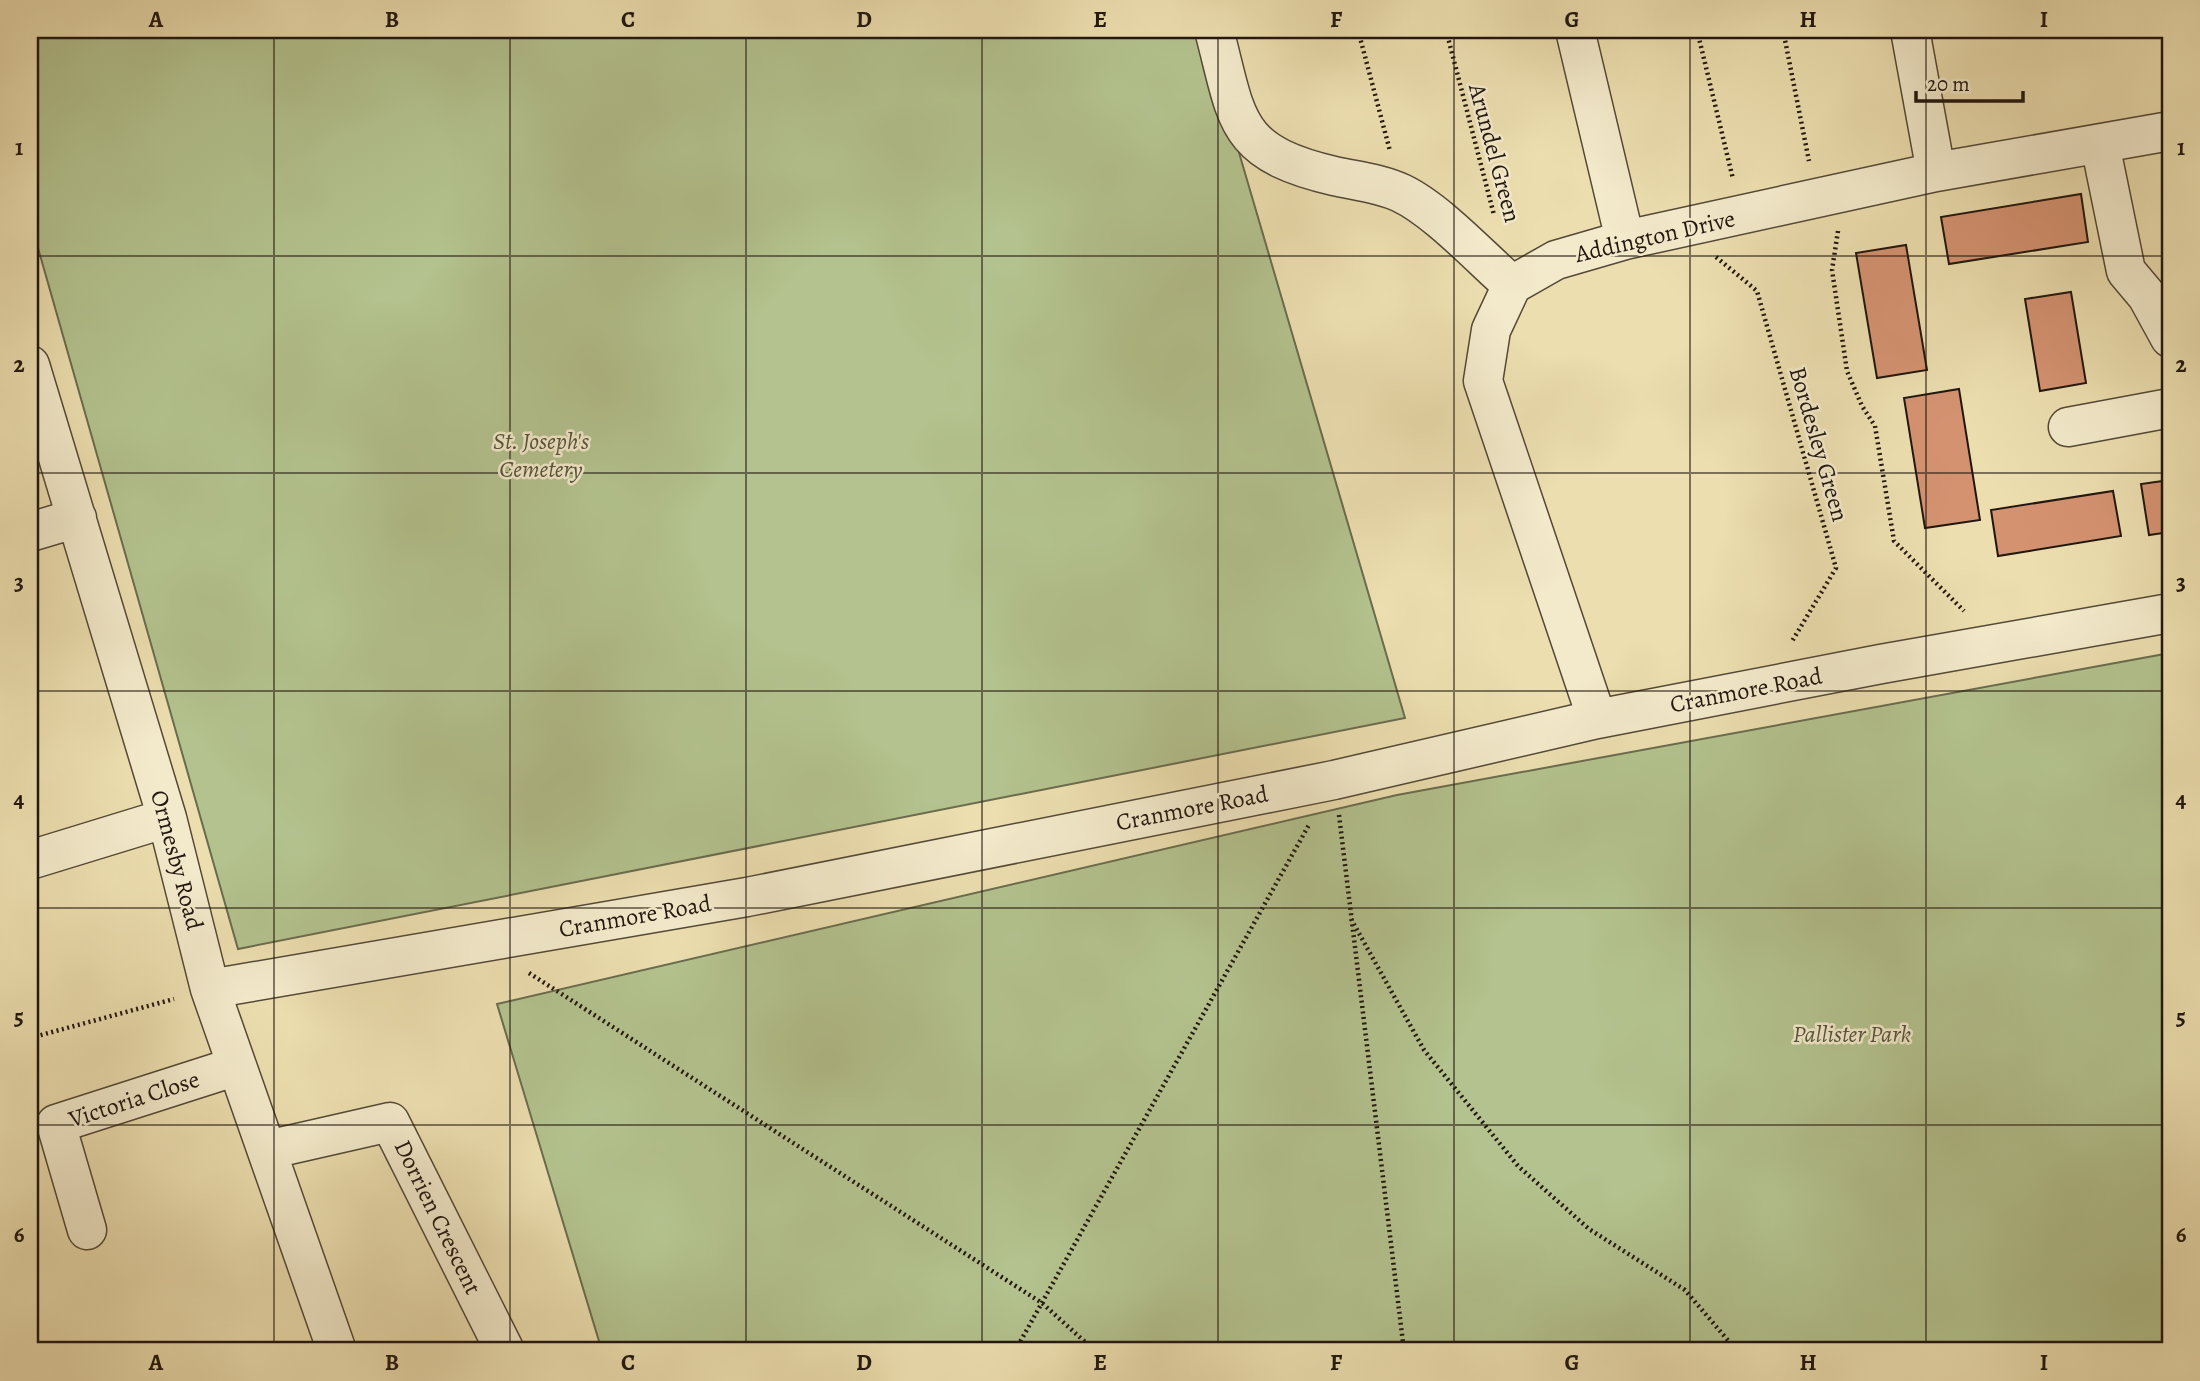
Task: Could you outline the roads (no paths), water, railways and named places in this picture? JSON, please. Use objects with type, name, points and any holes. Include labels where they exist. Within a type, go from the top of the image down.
[{"type":"street","points":[[1214,30],[1238,117],[1252,140],[1273,156],[1298,167],[1372,183],[1402,193],[1427,211],[1512,285],[1491,330],[1483,381],[1597,719]]},
{"type":"street","points":[[1575,30],[1625,240]]},
{"type":"street","points":[[1909,30],[1936,172]]},
{"type":"street","name":"Addington Drive","points":[[1512,285],[1556,260],[1625,240],[1827,198],[1936,172],[2170,131]]},
{"type":"street","points":[[2100,144],[2126,271],[2147,296],[2170,338]]},
{"type":"street","name":"Ormesby Road","points":[[30,365],[167,818],[210,989],[337,1351]]},
{"type":"street","points":[[2068,427],[2170,408]]},
{"type":"street","points":[[30,532],[77,518]]},
{"type":"street","name":"Cranmore Road","points":[[210,989],[747,897],[1335,780],[1597,719],[1995,643],[2170,613]]},
{"type":"street","points":[[30,860],[167,818]]},
{"type":"street","name":"Victoria Close","points":[[87,1230],[56,1124],[237,1066]]},
{"type":"street","name":"Dorrien Crescent","points":[[267,1150],[390,1122],[505,1351]]},
{"type":"park label","name":"St. Joseph's Cemetery","points":[[541,455]]},
{"type":"park label","name":"Pallister Park","points":[[1852,1034]]}]
